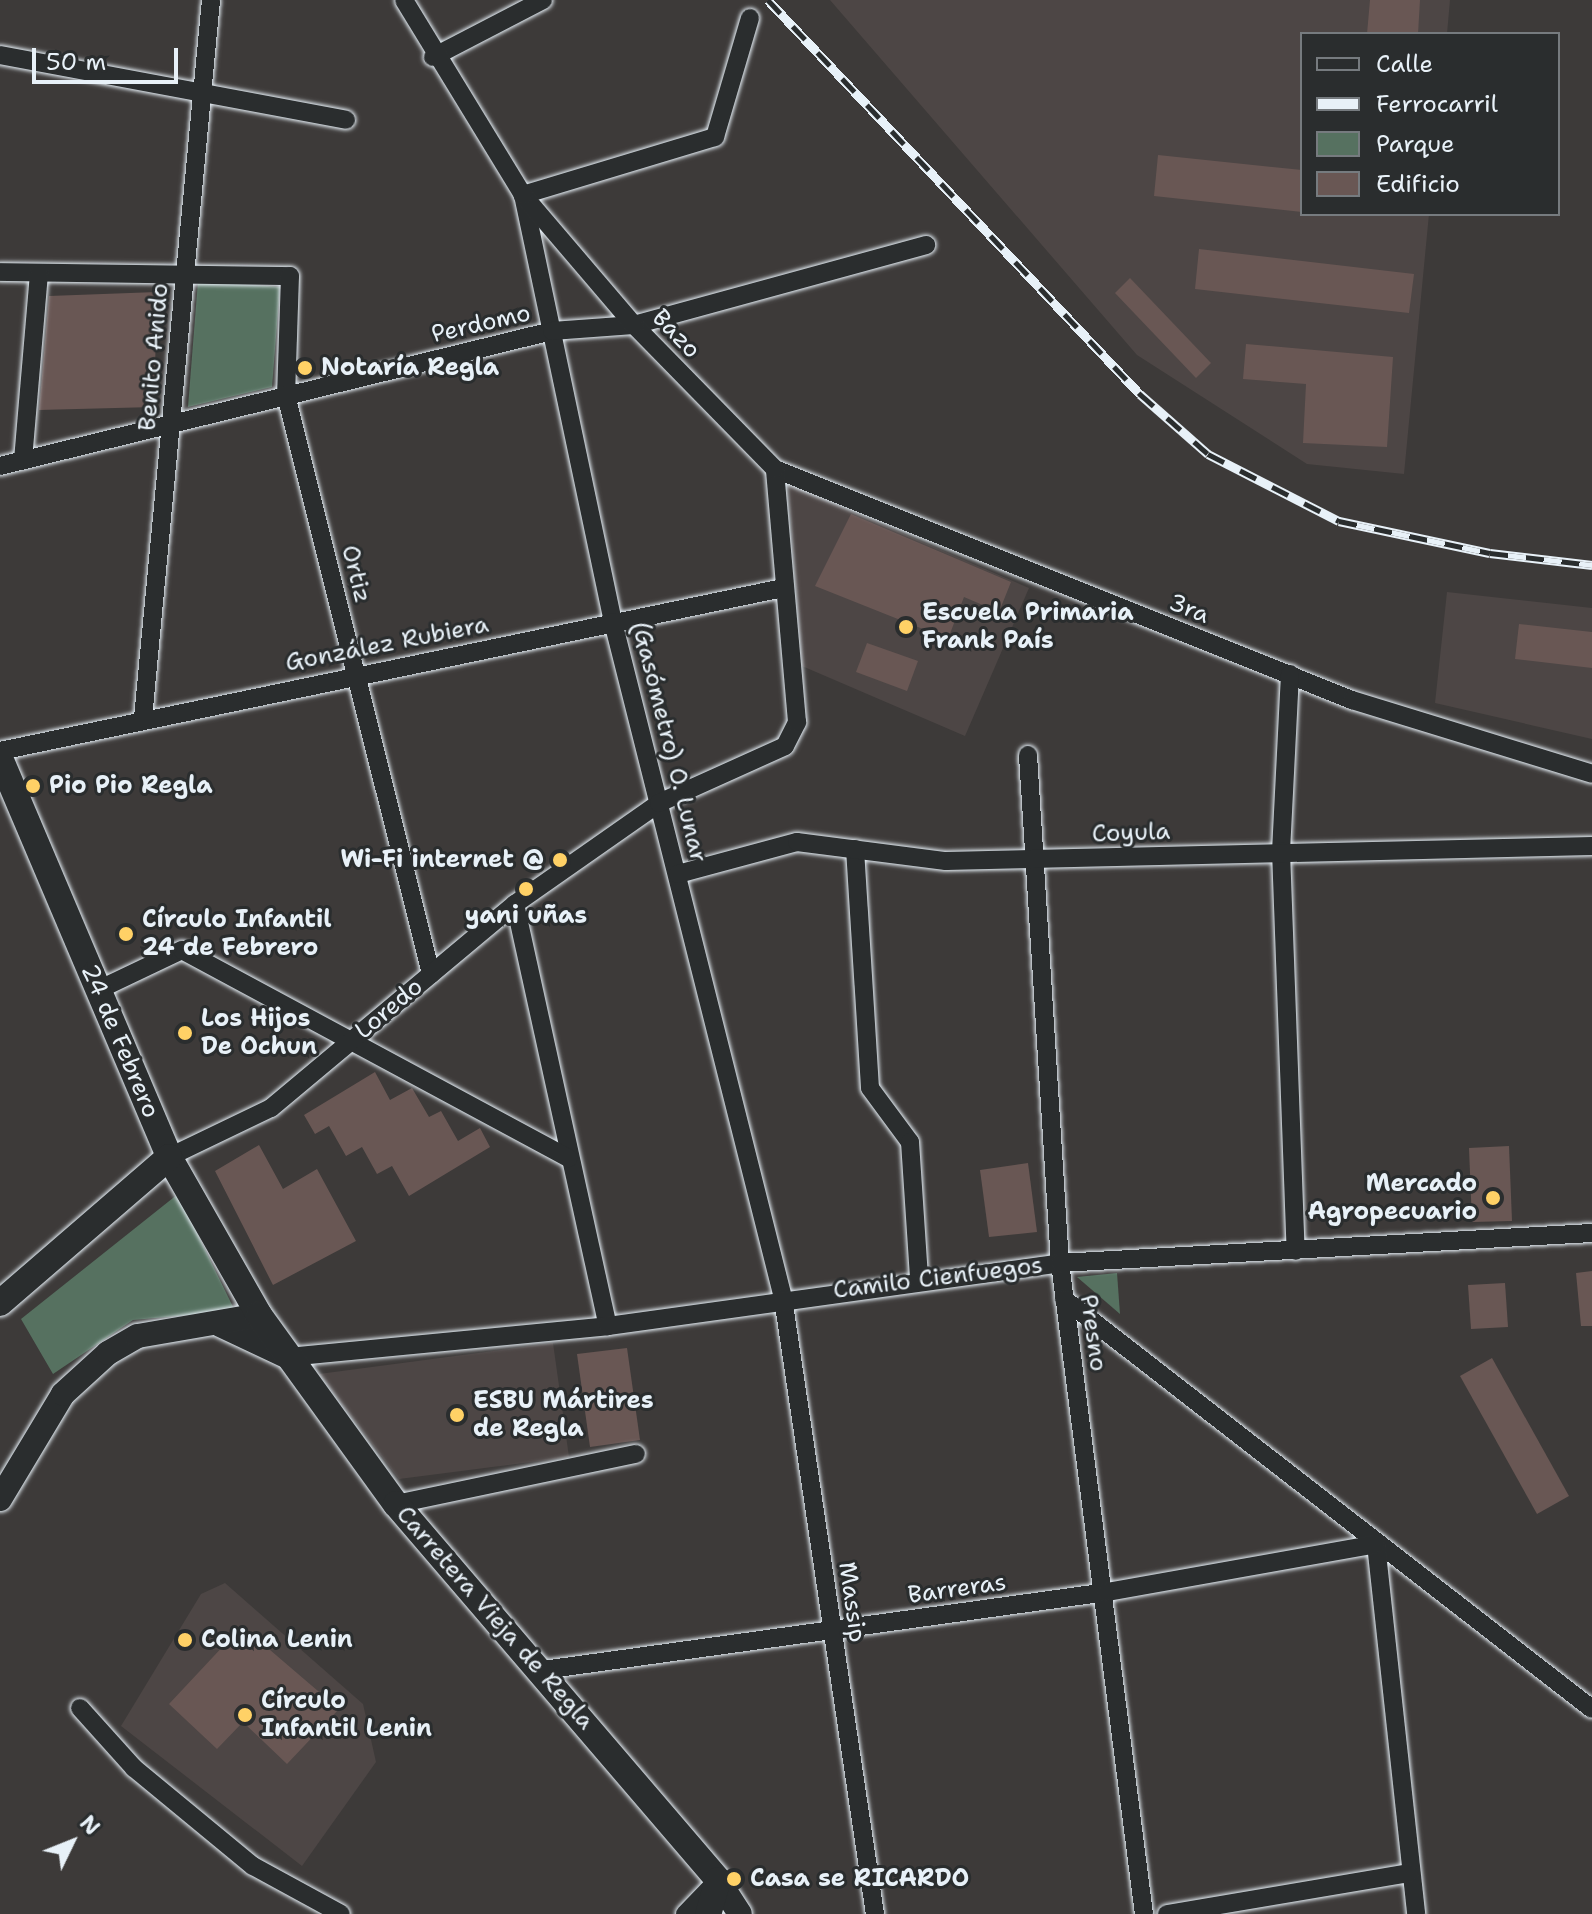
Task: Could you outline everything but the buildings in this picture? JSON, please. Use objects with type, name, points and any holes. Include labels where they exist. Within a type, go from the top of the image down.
[{"type":"main road","name":"24 de Febrero","points":[[0,758],[169,1157],[259,1315]]},
{"type":"main road","name":"Loredo","points":[[0,1303],[169,1157]]},
{"type":"main road","name":"Carretera Vieja de Regla","points":[[259,1315],[396,1504],[543,1670],[718,1880]]},
{"type":"main road","points":[[708,1914],[718,1880]]},
{"type":"street","name":"Benito Anido","points":[[143,718],[211,0]]},
{"type":"street","name":"Bazo","points":[[404,0],[433,57],[523,195],[634,325],[775,469]]},
{"type":"street","points":[[433,57],[543,0]]},
{"type":"street","points":[[523,195],[715,137],[750,18]]},
{"type":"street","points":[[0,55],[346,120]]},
{"type":"street","name":"(Gasómetro) O. Lunar","points":[[523,195],[613,622],[783,1298]]},
{"type":"street","name":"Perdomo","points":[[0,466],[172,421],[552,331],[634,325],[926,245]]},
{"type":"street","points":[[0,272],[186,271]]},
{"type":"street","name":"Ortiz","points":[[186,271],[290,276],[286,395],[431,974]]},
{"type":"street","points":[[23,460],[39,274]]},
{"type":"street","points":[[775,469],[783,588]]},
{"type":"street","name":"3ra","points":[[775,469],[1290,674],[1592,774]]},
{"type":"street","name":"González Rubiera","points":[[0,751],[143,718],[783,588]]},
{"type":"street","name":"Loredo","points":[[169,1157],[271,1108],[515,904],[659,803],[794,736],[783,588]]},
{"type":"street","points":[[1290,674],[1281,851],[1296,1251]]},
{"type":"street","name":"Presno","points":[[1028,755],[1060,1263],[1107,1592],[1144,1914]]},
{"type":"street","name":"Coyula","points":[[678,874],[797,842],[946,861],[1592,846]]},
{"type":"street","points":[[855,849],[870,1088],[910,1142],[919,1278]]},
{"type":"street","points":[[515,904],[608,1326]]},
{"type":"street","points":[[98,990],[182,950],[569,1158]]},
{"type":"street","name":"Camilo Cienfuegos","points":[[288,1357],[608,1326],[919,1278],[1060,1263],[1592,1233]]},
{"type":"street","name":"Massip","points":[[783,1298],[875,1914]]},
{"type":"street","points":[[1064,1299],[1592,1709]]},
{"type":"street","points":[[0,1499],[63,1394],[108,1353],[138,1336],[220,1325],[259,1315]]},
{"type":"street","points":[[220,1325],[288,1357]]},
{"type":"street","points":[[396,1504],[636,1454]]},
{"type":"street","points":[[1376,1544],[1409,1873],[1416,1914]]},
{"type":"street","name":"Barreras","points":[[543,1670],[1107,1592],[1376,1544]]},
{"type":"street","points":[[80,1708],[134,1768],[253,1866],[341,1914]]},
{"type":"street","points":[[1167,1914],[1409,1873]]},
{"type":"street","points":[[685,1914],[718,1880]]},
{"type":"street","name":"Carretera Vieja de Regla","points":[[718,1880],[740,1914]]},
{"type":"shaded area","points":[[830,0],[1450,0],[1447,32],[1300,32],[1300,216],[1429,216],[1404,474],[1307,464],[1137,355]]},
{"type":"shaded area","name":"Escuela Primaria Frank País","points":[[788,484],[1029,588],[965,736],[802,666]]},
{"type":"shaded area","points":[[1447,592],[1592,608],[1592,739],[1435,703]]},
{"type":"shaded area","name":"ESBU Mártires de Regla","points":[[553,1343],[569,1457],[399,1479],[319,1374]]},
{"type":"shaded area","name":"Círculo Infantil Lenin","points":[[225,1583],[363,1704],[376,1762],[302,1866],[121,1726],[201,1594]]},
{"type":"green space","points":[[198,281],[280,287],[272,387],[188,407]]},
{"type":"green space","points":[[178,1194],[235,1311],[133,1320],[53,1374],[21,1319]]},
{"type":"green space","points":[[1117,1273],[1120,1314],[1077,1277]]},
{"type":"railway","points":[[768,0],[1140,394],[1208,454],[1339,521],[1490,553],[1592,565]]},
{"type":"place","name":"Notaría Regla","points":[[305,368]]},
{"type":"place","name":"Escuela Primaria Frank País","points":[[906,627]]},
{"type":"place","name":"Pio Pio Regla","points":[[33,786]]},
{"type":"place","name":"Wi-Fi internet @","points":[[560,860]]},
{"type":"place","name":"yani uñas","points":[[526,889]]},
{"type":"place","name":"Círculo Infantil 24 de Febrero","points":[[126,934]]},
{"type":"place","name":"Los Hijos De Ochun","points":[[185,1033]]},
{"type":"place","name":"Mercado Agropecuario","points":[[1493,1198]]},
{"type":"place","name":"ESBU Mártires de Regla","points":[[457,1415]]},
{"type":"place","name":"Colina Lenin","points":[[185,1640]]},
{"type":"place","name":"Círculo Infantil Lenin","points":[[245,1715]]},
{"type":"place","name":"Casa se RICARDO","points":[[734,1879]]}]
